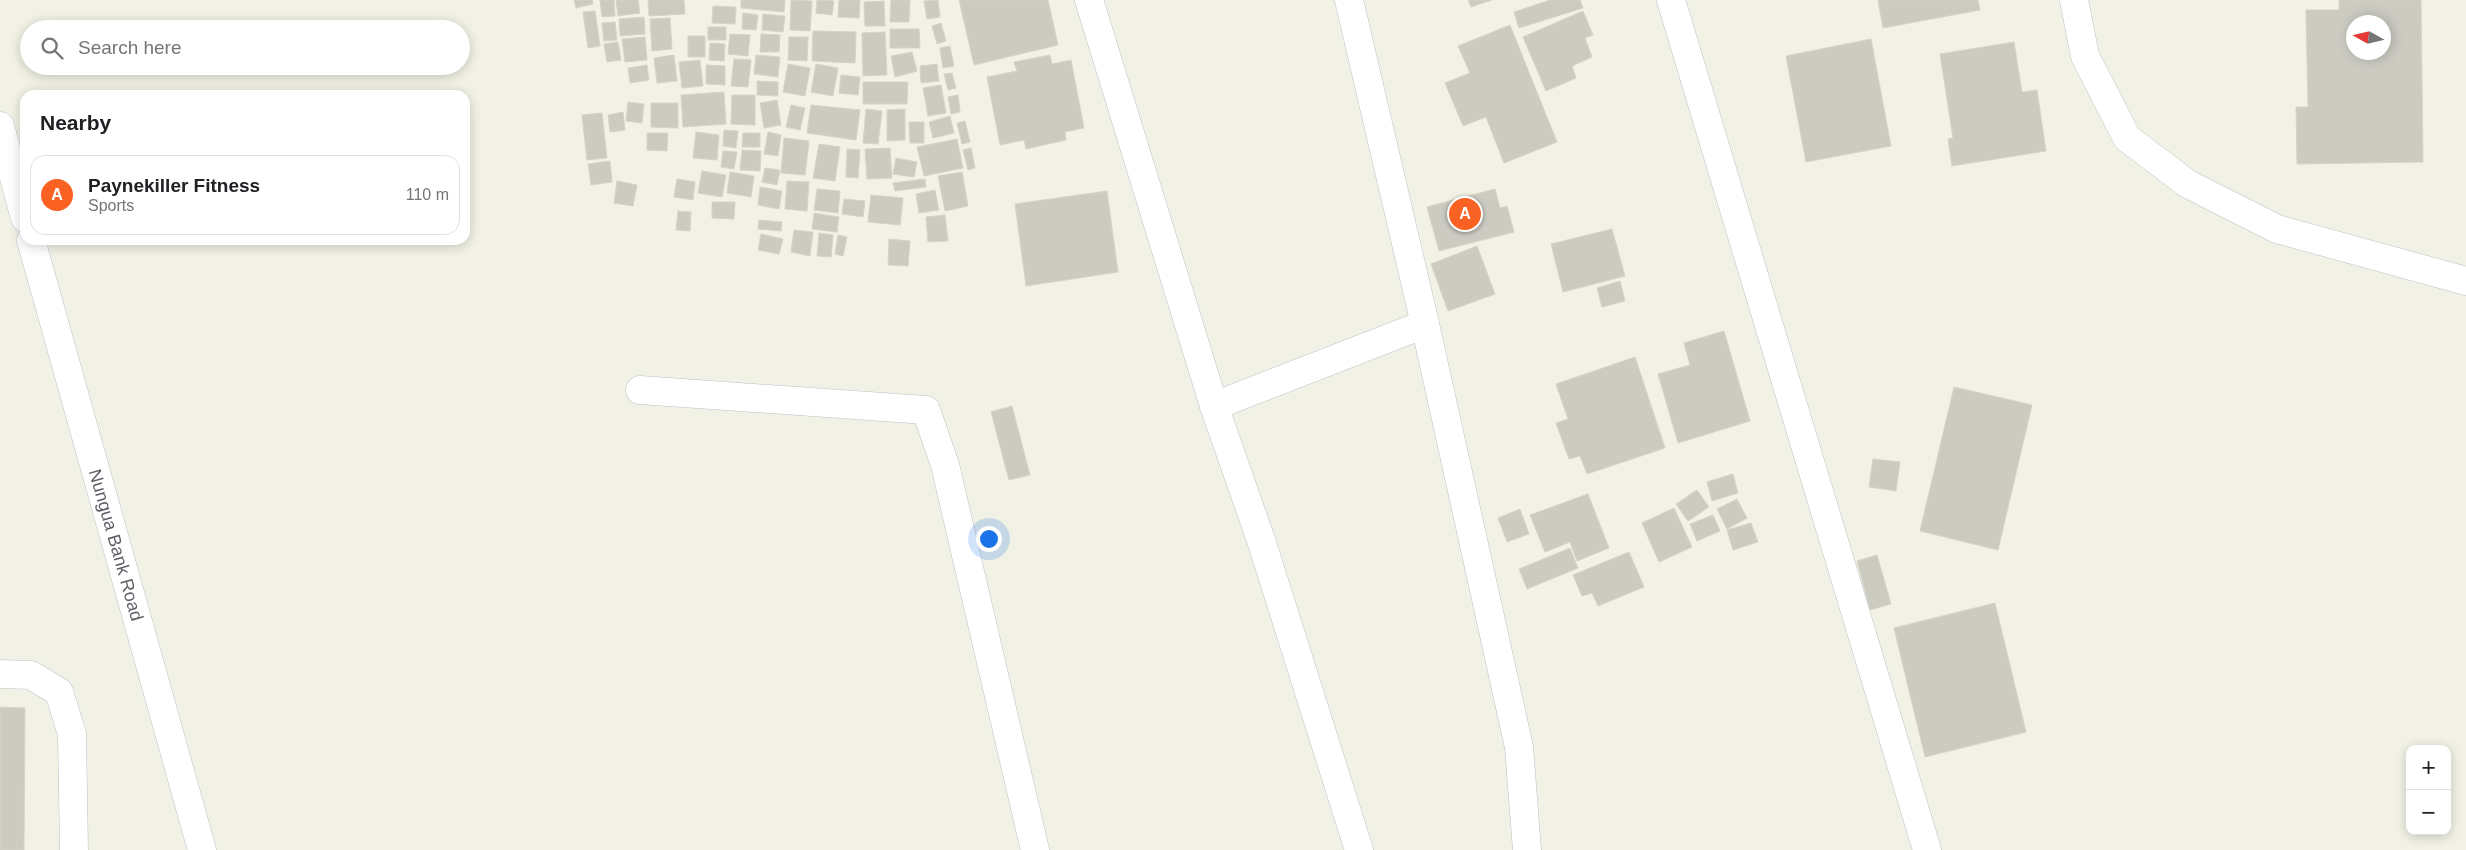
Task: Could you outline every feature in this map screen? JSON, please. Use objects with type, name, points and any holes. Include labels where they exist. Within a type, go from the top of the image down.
[{"type":"street","points":[[1089,0],[1214,406],[1260,540],[1359,850]]},
{"type":"street","points":[[1349,0],[1425,324],[1519,747],[1526,850]]},
{"type":"street","points":[[1671,0],[1928,850]]},
{"type":"street","points":[[2074,0],[2085,56],[2127,138],[2188,184],[2277,229],[2466,281]]},
{"type":"street","points":[[0,126],[20,200]]},
{"type":"street","name":"Nungua Bank Road","points":[[32,245],[202,850]]},
{"type":"street","points":[[1214,406],[1425,324]]},
{"type":"street","points":[[640,390],[926,410],[945,465],[1035,850]]},
{"type":"street","points":[[0,674],[31,675],[59,692],[72,734],[74,850]]},
{"type":"building","points":[[574,0],[592,0],[593,4],[576,8]]},
{"type":"building","points":[[600,0],[614,0],[615,16],[602,17]]},
{"type":"building","points":[[616,0],[638,0],[640,13],[618,16]]},
{"type":"building","points":[[648,0],[684,0],[685,14],[649,16]]},
{"type":"building","points":[[741,0],[785,0],[784,12],[741,8]]},
{"type":"building","points":[[791,0],[812,1],[810,31],[790,30]]},
{"type":"building","points":[[817,0],[834,1],[832,15],[816,13]]},
{"type":"building","points":[[839,0],[860,0],[859,18],[838,17]]},
{"type":"building","points":[[891,0],[910,0],[909,22],[890,22]]},
{"type":"building","points":[[938,0],[940,17],[927,19],[924,1]]},
{"type":"building","points":[[959,0],[1048,0],[1058,45],[974,65]]},
{"type":"building","points":[[1468,0],[1492,0],[1471,7]]},
{"type":"building","points":[[1550,0],[1580,0],[1583,8],[1519,28],[1514,12]]},
{"type":"building","points":[[1878,0],[1978,0],[1980,10],[1883,28]]},
{"type":"building","points":[[2339,0],[2421,0],[2423,162],[2297,164],[2296,107],[2308,107],[2306,10],[2339,10]]},
{"type":"building","points":[[884,1],[885,26],[865,26],[864,2]]},
{"type":"building","points":[[713,6],[736,7],[735,24],[712,23]]},
{"type":"building","points":[[595,11],[600,46],[588,48],[583,12]]},
{"type":"building","points":[[1583,11],[1593,35],[1585,38],[1592,57],[1572,66],[1576,78],[1546,91],[1523,37]]},
{"type":"building","points":[[743,13],[758,15],[756,30],[742,29]]},
{"type":"building","points":[[763,14],[785,16],[783,32],[762,30]]},
{"type":"building","points":[[644,17],[645,34],[620,36],[619,19]]},
{"type":"building","points":[[670,18],[672,49],[652,51],[650,19]]},
{"type":"building","points":[[615,22],[617,40],[604,41],[602,23]]},
{"type":"building","points":[[941,23],[946,41],[937,44],[932,26]]},
{"type":"building","points":[[1510,25],[1557,142],[1504,163],[1486,117],[1463,126],[1445,83],[1470,73],[1458,46]]},
{"type":"building","points":[[708,27],[726,27],[726,40],[708,40]]},
{"type":"building","points":[[890,29],[919,29],[920,48],[890,48]]},
{"type":"building","points":[[813,31],[856,32],[855,63],[812,61]]},
{"type":"building","points":[[885,32],[887,75],[863,76],[862,33]]},
{"type":"building","points":[[730,34],[750,35],[748,56],[728,54]]},
{"type":"building","points":[[761,34],[780,35],[779,52],[760,52]]},
{"type":"building","points":[[688,36],[705,36],[705,57],[688,57]]},
{"type":"building","points":[[645,37],[647,60],[625,62],[622,39]]},
{"type":"building","points":[[789,37],[808,37],[807,61],[788,60]]},
{"type":"building","points":[[1871,39],[1891,146],[1806,162],[1786,56]]},
{"type":"building","points":[[618,42],[621,60],[607,62],[604,44]]},
{"type":"building","points":[[2014,42],[2022,92],[2037,90],[2046,151],[1952,166],[1948,139],[1953,138],[1940,54]]},
{"type":"building","points":[[710,43],[725,44],[724,61],[709,60]]},
{"type":"building","points":[[950,46],[954,66],[943,68],[940,48]]},
{"type":"building","points":[[912,52],[917,71],[895,77],[891,56]]},
{"type":"building","points":[[674,55],[677,81],[657,83],[654,58]]},
{"type":"building","points":[[756,55],[780,57],[778,77],[754,74]]},
{"type":"building","points":[[1050,55],[1052,64],[1071,60],[1084,128],[1065,132],[1066,140],[1026,149],[1024,140],[1000,145],[987,77],[1017,71],[1014,62]]},
{"type":"building","points":[[734,59],[751,60],[748,87],[731,86]]},
{"type":"building","points":[[700,60],[703,86],[682,88],[679,62]]},
{"type":"building","points":[[788,64],[810,68],[805,96],[783,92]]},
{"type":"building","points":[[816,64],[838,68],[833,96],[811,92]]},
{"type":"building","points":[[937,64],[939,81],[921,83],[920,66]]},
{"type":"building","points":[[647,65],[649,80],[630,83],[628,68]]},
{"type":"building","points":[[706,65],[725,66],[725,85],[706,84]]},
{"type":"building","points":[[952,73],[956,88],[948,90],[944,74]]},
{"type":"building","points":[[841,75],[860,77],[858,95],[839,93]]},
{"type":"building","points":[[757,81],[778,82],[778,96],[757,95]]},
{"type":"building","points":[[863,82],[908,82],[907,104],[863,104]]},
{"type":"building","points":[[941,85],[946,113],[928,116],[923,88]]},
{"type":"building","points":[[724,92],[726,124],[683,127],[681,95]]},
{"type":"building","points":[[732,95],[755,95],[755,125],[731,124]]},
{"type":"building","points":[[958,95],[960,112],[951,114],[948,97]]},
{"type":"building","points":[[777,100],[781,125],[764,128],[760,103]]},
{"type":"building","points":[[628,102],[644,104],[642,123],[626,121]]},
{"type":"building","points":[[651,103],[678,103],[678,128],[651,127]]},
{"type":"building","points":[[791,105],[805,108],[800,130],[786,127]]},
{"type":"building","points":[[811,105],[860,110],[856,140],[807,133]]},
{"type":"building","points":[[866,109],[882,111],[878,144],[863,143]]},
{"type":"building","points":[[905,109],[905,140],[887,141],[887,110]]},
{"type":"building","points":[[623,112],[625,130],[610,132],[608,115]]},
{"type":"building","points":[[602,113],[607,158],[587,160],[582,115]]},
{"type":"building","points":[[950,116],[954,133],[933,138],[929,122]]},
{"type":"building","points":[[965,121],[970,142],[962,144],[957,123]]},
{"type":"building","points":[[909,122],[924,122],[924,143],[910,143]]},
{"type":"building","points":[[724,130],[738,131],[736,148],[723,146]]},
{"type":"building","points":[[696,132],[719,135],[717,160],[693,158]]},
{"type":"building","points":[[768,132],[781,135],[778,156],[764,154]]},
{"type":"building","points":[[647,133],[668,133],[667,151],[647,150]]},
{"type":"building","points":[[743,133],[760,133],[760,147],[742,147]]},
{"type":"building","points":[[784,138],[809,141],[805,175],[781,173]]},
{"type":"building","points":[[957,139],[963,168],[924,176],[917,147]]},
{"type":"building","points":[[819,144],[840,147],[835,181],[813,178]]},
{"type":"building","points":[[890,148],[892,178],[867,179],[865,149]]},
{"type":"building","points":[[971,148],[975,168],[968,170],[963,150]]},
{"type":"building","points":[[847,149],[860,150],[858,178],[846,177]]},
{"type":"building","points":[[742,150],[761,151],[760,171],[740,170]]},
{"type":"building","points":[[723,151],[737,152],[734,169],[721,167]]},
{"type":"building","points":[[896,158],[917,162],[914,177],[893,174]]},
{"type":"building","points":[[610,161],[612,182],[591,185],[588,164]]},
{"type":"building","points":[[765,168],[780,170],[777,185],[762,182]]},
{"type":"building","points":[[702,171],[726,175],[722,197],[698,193]]},
{"type":"building","points":[[730,172],[754,176],[751,197],[727,193]]},
{"type":"building","points":[[962,172],[968,206],[945,211],[938,176]]},
{"type":"building","points":[[677,179],[695,182],[693,200],[674,197]]},
{"type":"building","points":[[925,179],[926,187],[895,191],[893,183]]},
{"type":"building","points":[[617,181],[637,185],[633,206],[614,203]]},
{"type":"building","points":[[787,181],[809,182],[807,211],[785,209]]},
{"type":"building","points":[[760,187],[782,191],[779,209],[758,205]]},
{"type":"building","points":[[817,189],[840,191],[838,213],[814,210]]},
{"type":"building","points":[[1495,189],[1500,208],[1507,206],[1514,232],[1439,251],[1427,207]]},
{"type":"building","points":[[935,190],[939,210],[919,213],[916,194]]},
{"type":"building","points":[[1107,191],[1118,272],[1026,286],[1015,204]]},
{"type":"building","points":[[871,195],[903,198],[900,225],[868,222]]},
{"type":"building","points":[[844,199],[865,201],[863,217],[842,214]]},
{"type":"building","points":[[712,202],[735,202],[734,219],[712,218]]},
{"type":"building","points":[[678,211],[691,212],[690,231],[676,230]]},
{"type":"building","points":[[814,213],[839,217],[837,232],[812,229]]},
{"type":"building","points":[[945,215],[948,241],[928,242],[926,217]]},
{"type":"building","points":[[759,220],[782,222],[781,231],[758,229]]},
{"type":"building","points":[[1612,229],[1625,276],[1563,292],[1551,244]]},
{"type":"building","points":[[794,230],[813,232],[810,256],[791,252]]},
{"type":"building","points":[[819,233],[833,235],[831,257],[817,256]]},
{"type":"building","points":[[761,234],[783,239],[779,254],[758,250]]},
{"type":"building","points":[[838,235],[847,237],[843,256],[835,254]]},
{"type":"building","points":[[889,239],[910,241],[908,266],[888,265]]},
{"type":"building","points":[[1477,246],[1495,294],[1448,311],[1431,264]]},
{"type":"building","points":[[1620,281],[1625,301],[1602,307],[1597,288]]},
{"type":"building","points":[[1724,331],[1750,421],[1678,443],[1658,374],[1690,365],[1684,343]]},
{"type":"building","points":[[1635,357],[1665,448],[1587,474],[1580,456],[1569,459],[1556,423],[1568,419],[1556,384]]},
{"type":"building","points":[[1954,387],[2032,405],[1998,550],[1920,531]]},
{"type":"building","points":[[1012,406],[1030,475],[1009,480],[991,412]]},
{"type":"building","points":[[1873,459],[1900,462],[1896,491],[1869,487]]},
{"type":"building","points":[[1733,474],[1738,493],[1712,501],[1707,482]]},
{"type":"building","points":[[1697,490],[1709,507],[1688,521],[1676,504]]},
{"type":"building","points":[[1588,494],[1609,548],[1577,561],[1570,542],[1545,552],[1530,515]]},
{"type":"building","points":[[1737,499],[1747,518],[1727,529],[1717,509]]},
{"type":"building","points":[[1674,508],[1692,547],[1659,562],[1642,523]]},
{"type":"building","points":[[1520,509],[1529,534],[1507,542],[1498,518]]},
{"type":"building","points":[[1713,515],[1720,531],[1697,541],[1690,524]]},
{"type":"building","points":[[1751,523],[1758,542],[1733,550],[1727,530]]},
{"type":"building","points":[[1570,548],[1578,568],[1527,589],[1519,569]]},
{"type":"building","points":[[1629,552],[1644,587],[1598,606],[1592,593],[1582,596],[1573,575]]},
{"type":"building","points":[[1877,555],[1891,604],[1870,610],[1857,561]]},
{"type":"building","points":[[1995,603],[2026,732],[1925,757],[1894,628]]},
{"type":"building","points":[[0,707],[25,708],[24,850],[0,850]]},
{"type":"place","name":"Paynekiller Fitness","points":[[1465,214]]}]
